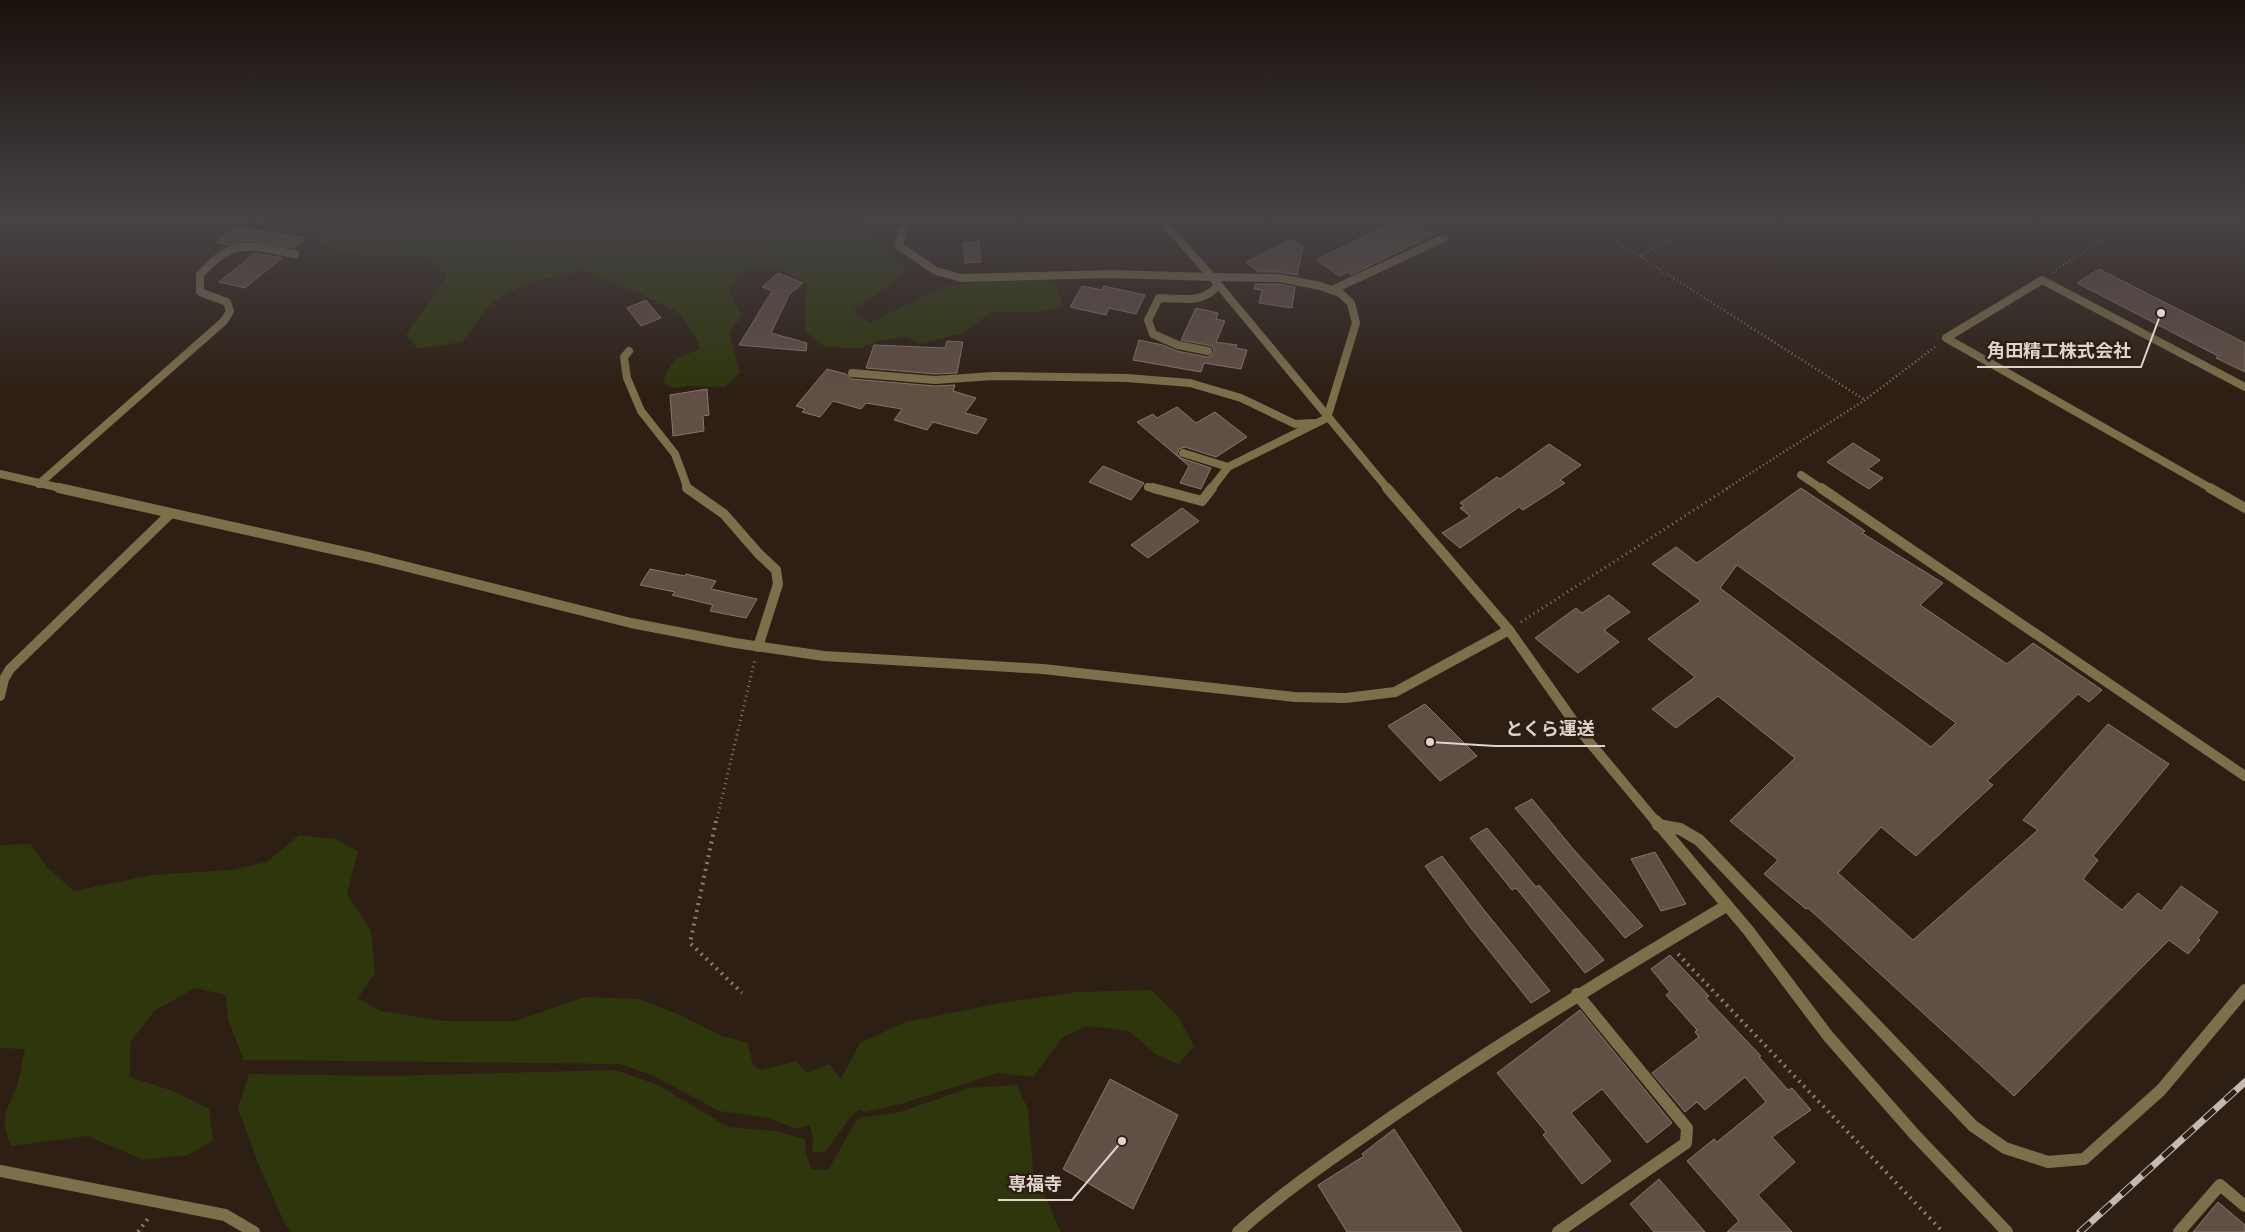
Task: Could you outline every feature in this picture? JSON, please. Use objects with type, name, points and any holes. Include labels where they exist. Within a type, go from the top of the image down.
[{"type":"street","points":[[39,484],[224,321],[230,311],[228,302],[200,292],[200,275]]},
{"type":"street","points":[[952,275],[961,278],[1055,275]]},
{"type":"street","points":[[1161,275],[1279,278],[1332,290],[1340,293],[1352,303],[1356,323],[1327,418]]},
{"type":"street","points":[[1332,290],[1363,275]]},
{"type":"street","points":[[1212,277],[1327,418],[1510,630],[1581,732],[1748,930],[1828,1036],[1915,1135],[2008,1232]]},
{"type":"street","points":[[2245,388],[2042,280],[1946,338],[2245,508]]},
{"type":"street","points":[[1208,351],[1178,345],[1153,334],[1148,320],[1159,298],[1205,299],[1212,294],[1218,285]]},
{"type":"street","points":[[629,351],[624,357],[627,378],[641,411],[675,454],[687,489],[724,514],[758,554],[776,570],[778,584],[758,647]]},
{"type":"street","points":[[852,373],[935,380],[993,376],[1126,378],[1190,383],[1241,398],[1295,424],[1314,422]]},
{"type":"street","points":[[1148,487],[1202,502],[1228,467],[1314,422],[1327,418]]},
{"type":"street","points":[[1183,453],[1228,467]]},
{"type":"street","points":[[0,474],[169,515],[372,558],[631,622],[758,647],[824,656],[1043,668],[1295,697],[1346,698],[1395,692],[1510,630]]},
{"type":"street","points":[[1801,475],[2245,776]]},
{"type":"street","points":[[0,696],[4,679],[10,669],[169,515]]},
{"type":"street","points":[[1658,825],[1680,829],[1699,840],[1973,1126],[2005,1148],[2048,1162],[2084,1158],[2161,1090],[2245,990]]},
{"type":"street","points":[[1238,1232],[1268,1204],[1463,1067],[1578,994],[1726,906]]},
{"type":"street","points":[[1558,1232],[1686,1143],[1687,1128],[1578,994]]},
{"type":"street","points":[[0,1171],[225,1215],[254,1232]]},
{"type":"street","points":[[2179,1232],[2220,1185],[2245,1206]]},
{"type":"path","points":[[1673,275],[1865,400]]},
{"type":"path","points":[[2042,280],[2049,275]]},
{"type":"path","points":[[1510,630],[1865,400],[1946,338]]},
{"type":"path","points":[[742,993],[690,943],[711,843],[758,647]]},
{"type":"path","points":[[1666,942],[1943,1232]]},
{"type":"green space","points":[[448,275],[559,275],[530,282],[493,301],[462,342],[418,349],[406,335]]},
{"type":"green space","points":[[596,275],[736,275],[730,292],[742,316],[729,332],[740,373],[725,387],[690,386],[672,388],[663,382],[676,359],[700,349],[695,335],[679,313],[639,293]]},
{"type":"green space","points":[[793,275],[901,275],[854,308],[860,318],[870,323],[948,286],[1005,279],[1036,278],[1057,285],[1063,307],[1039,312],[992,312],[962,333],[921,344],[907,337],[878,341],[861,348],[825,347],[806,332],[805,301],[808,284]]},
{"type":"green space","points":[[299,835],[335,839],[358,851],[347,894],[371,931],[375,973],[358,998],[381,1011],[444,1021],[515,1021],[585,997],[639,999],[678,1014],[722,1036],[748,1043],[753,1065],[761,1070],[796,1061],[807,1073],[829,1064],[841,1079],[860,1043],[905,1022],[1001,1003],[1076,992],[1151,990],[1178,1016],[1194,1046],[1179,1064],[1157,1055],[1129,1031],[1087,1026],[1062,1038],[1033,1077],[998,1073],[904,1103],[866,1112],[859,1110],[851,1116],[825,1152],[812,1152],[813,1139],[810,1125],[797,1129],[768,1118],[719,1111],[654,1076],[621,1064],[244,1060],[228,1020],[226,995],[195,988],[154,1011],[130,1043],[130,1077],[176,1092],[209,1109],[213,1141],[188,1155],[143,1160],[88,1136],[11,1146],[5,1129],[5,1117],[17,1086],[25,1049],[0,1048],[0,845],[30,844],[47,867],[74,891],[152,875],[230,870],[267,862]]},
{"type":"green space","points":[[615,1070],[658,1085],[728,1127],[775,1131],[805,1139],[806,1153],[811,1169],[828,1170],[858,1118],[900,1112],[969,1088],[1017,1085],[1028,1109],[1033,1171],[1061,1232],[292,1232],[285,1224],[260,1168],[238,1108],[249,1074],[391,1076]]},
{"type":"building","points":[[227,275],[260,275],[245,288],[219,282]]},
{"type":"building","points":[[775,275],[784,275],[803,283],[789,295],[771,333],[807,343],[806,351],[739,345],[772,291],[762,287]]},
{"type":"building","points":[[2089,275],[2112,275],[2245,343],[2245,372],[2216,358],[2218,356],[2077,283]]},
{"type":"building","points":[[1255,284],[1278,284],[1295,287],[1292,308],[1259,303],[1262,290],[1254,289]]},
{"type":"building","points":[[1082,286],[1102,290],[1104,286],[1145,295],[1136,314],[1109,308],[1106,315],[1070,307]]},
{"type":"building","points":[[646,300],[661,318],[641,326],[627,308]]},
{"type":"building","points":[[1196,308],[1218,313],[1216,319],[1225,321],[1216,342],[1237,345],[1236,348],[1247,350],[1241,369],[1204,363],[1201,372],[1133,360],[1139,340],[1163,345],[1177,351],[1207,357],[1212,355],[1214,350],[1212,346],[1181,340]]},
{"type":"building","points":[[947,341],[963,342],[957,373],[935,374],[866,368],[874,345],[945,348]]},
{"type":"building","points":[[827,369],[846,374],[852,379],[935,386],[955,385],[953,391],[976,398],[965,413],[987,419],[977,434],[933,422],[927,430],[894,420],[902,409],[866,403],[861,409],[833,401],[820,417],[802,412],[805,409],[796,406]]},
{"type":"building","points":[[707,389],[709,415],[703,416],[704,431],[673,436],[670,395]]},
{"type":"building","points":[[1177,407],[1196,423],[1215,412],[1247,437],[1216,457],[1185,447],[1179,449],[1177,454],[1181,458],[1211,468],[1201,489],[1180,483],[1189,466],[1137,422],[1153,414],[1157,418]]},
{"type":"building","points":[[1853,443],[1880,460],[1868,469],[1883,478],[1869,489],[1827,462]]},
{"type":"building","points":[[1549,444],[1581,465],[1560,480],[1565,483],[1523,510],[1519,507],[1460,548],[1442,533],[1470,516],[1460,508],[1464,506],[1460,503],[1497,477],[1500,479]]},
{"type":"building","points":[[1103,466],[1144,483],[1131,500],[1089,482]]},
{"type":"building","points":[[1801,488],[1865,531],[1862,533],[1943,583],[1920,605],[2007,664],[2033,643],[2102,690],[2089,702],[2078,694],[1987,781],[1993,785],[1916,856],[1881,827],[1838,873],[1913,940],[2038,830],[2023,820],[2108,724],[2169,764],[2093,856],[2098,860],[2083,879],[2122,910],[2138,893],[2161,911],[2181,886],[2218,912],[2198,938],[2200,940],[2188,954],[2169,940],[2014,1096],[1808,908],[1806,909],[1764,874],[1778,860],[1730,821],[1795,758],[1718,696],[1676,728],[1652,709],[1695,677],[1648,639],[1701,601],[1652,564],[1676,547],[1697,563]],"holes":[[[1737,565],[1956,723],[1931,747],[1720,588]]]},
{"type":"building","points":[[1182,508],[1199,521],[1148,558],[1131,545]]},
{"type":"building","points":[[650,569],[685,576],[686,574],[716,581],[711,589],[757,599],[746,618],[710,611],[713,605],[672,595],[675,592],[640,585]]},
{"type":"building","points":[[1609,595],[1630,612],[1604,630],[1619,642],[1578,673],[1535,638],[1576,608],[1582,613]]},
{"type":"building","points":[[1425,704],[1477,756],[1440,781],[1388,726]]},
{"type":"building","points":[[1532,799],[1574,850],[1643,926],[1625,938],[1515,808]]},
{"type":"building","points":[[1487,828],[1536,887],[1539,885],[1604,960],[1585,973],[1516,888],[1512,890],[1470,838]]},
{"type":"building","points":[[1655,852],[1686,904],[1661,911],[1631,859]]},
{"type":"building","points":[[1442,856],[1550,991],[1531,1003],[1471,928],[1425,866]]},
{"type":"building","points":[[1670,955],[1709,996],[1706,998],[1761,1056],[1759,1057],[1788,1090],[1792,1088],[1811,1110],[1772,1137],[1795,1162],[1758,1195],[1792,1232],[1727,1232],[1739,1221],[1687,1161],[1714,1139],[1717,1142],[1766,1102],[1745,1077],[1705,1110],[1697,1102],[1685,1112],[1652,1073],[1699,1037],[1695,1032],[1697,1030],[1666,995],[1670,992],[1651,969]]},
{"type":"building","points":[[1580,1010],[1672,1123],[1647,1143],[1602,1089],[1571,1113],[1611,1161],[1582,1184],[1543,1135],[1546,1132],[1497,1073]]},
{"type":"building","points":[[1110,1079],[1178,1115],[1133,1209],[1063,1169]]},
{"type":"building","points":[[1394,1129],[1462,1232],[1347,1232],[1318,1185],[1364,1156],[1362,1154]]},
{"type":"building","points":[[1659,1179],[1705,1232],[1654,1232],[1630,1204]]},
{"type":"building","points":[[2218,1202],[2245,1225],[2245,1232],[2193,1232]]},
{"type":"railway","points":[[2080,1232],[2245,1082]]},
{"type":"place","name":"角田精工株式会社","points":[[2161,313]]},
{"type":"place","name":"とくら運送","points":[[1430,742]]},
{"type":"place","name":"専福寺","points":[[1122,1141]]}]
